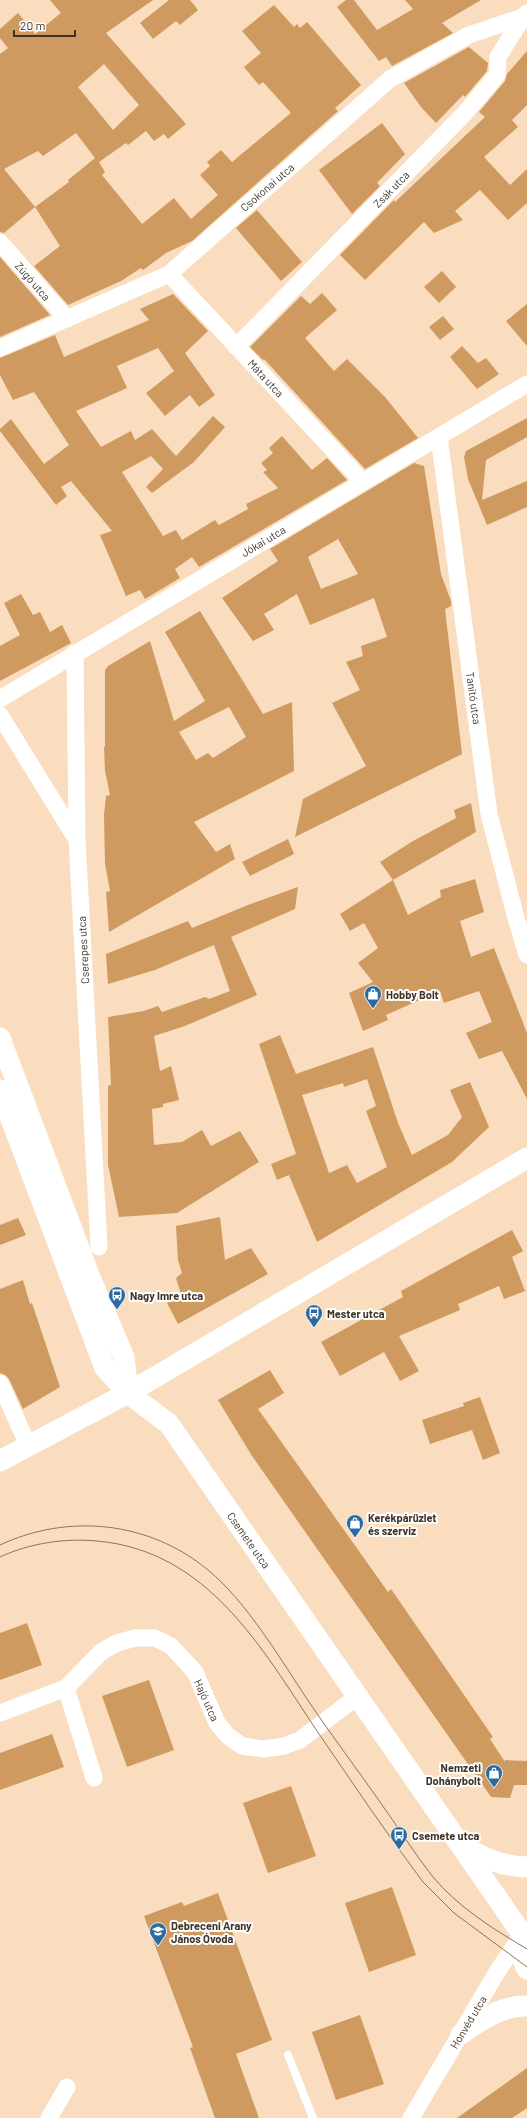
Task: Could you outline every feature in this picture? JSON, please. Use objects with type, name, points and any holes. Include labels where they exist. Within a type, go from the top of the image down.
[{"type":"street","name":"Csokonai utca","points":[[0,348],[169,274],[390,79],[470,35],[525,15]]},
{"type":"street","name":"Zsák utca","points":[[236,347],[465,113],[497,75],[498,56],[525,15]]},
{"type":"street","name":"Zúgó utca","points":[[0,242],[67,319]]},
{"type":"street","name":"Máta utca","points":[[169,274],[363,482]]},
{"type":"street","name":"Jókai utca","points":[[0,699],[527,384]]},
{"type":"street","name":"Tanító utca","points":[[438,437],[489,814],[527,955]]},
{"type":"street","name":"Cserepes utca","points":[[75,653],[77,840],[98,1247]]},
{"type":"street","points":[[0,715],[77,840]]},
{"type":"street","points":[[0,1038],[89,1275],[124,1357],[128,1393]]},
{"type":"street","points":[[0,1090],[105,1368],[128,1393]]},
{"type":"street","points":[[0,1461],[128,1393],[527,1158]]},
{"type":"street","points":[[0,1383],[28,1445]]},
{"type":"street","name":"Csemete utca","points":[[128,1393],[169,1424],[458,1842],[525,1932]]},
{"type":"street","name":"Hajó utca","points":[[0,1713],[66,1688],[101,1652],[117,1643],[135,1638],[155,1638],[171,1646],[195,1672],[217,1723],[228,1736],[242,1746],[264,1749],[284,1746],[300,1740],[358,1696]]},
{"type":"street","points":[[66,1688],[94,1778]]},
{"type":"street","points":[[458,1842],[492,1862],[508,1866],[527,1867]]},
{"type":"street","points":[[525,1932],[520,1945],[521,1956],[527,1969]]},
{"type":"street","name":"Honvéd utca","points":[[411,2118],[497,1972],[525,1932]]},
{"type":"street","points":[[461,2034],[482,2019],[504,2011],[527,2006]]},
{"type":"street","points":[[49,2118],[67,2086]]},
{"type":"lane","points":[[288,2055],[313,2118]]},
{"type":"building","points":[[50,0],[153,0],[106,33],[186,124],[168,139],[164,134],[154,141],[146,131],[128,145],[126,143],[99,162],[105,172],[102,175],[142,224],[174,198],[191,219],[218,195],[200,175],[210,166],[207,162],[221,150],[232,162],[291,113],[263,82],[259,85],[244,67],[261,53],[242,31],[274,5],[294,27],[297,24],[300,28],[307,22],[361,85],[335,108],[338,111],[192,241],[166,253],[143,270],[141,268],[121,281],[68,305],[34,266],[60,246],[35,207],[4,233],[0,232],[0,54],[8,48],[0,38],[0,29],[18,13],[35,34],[61,13]],"holes":[[[104,64],[139,105],[113,130],[78,87]],[[76,133],[95,158],[68,180],[69,182],[35,207],[4,169],[38,151],[43,156]]]},
{"type":"building","points":[[169,0],[190,0],[198,10],[180,25],[176,21],[153,39],[140,23]]},
{"type":"building","points":[[346,0],[354,0],[377,30],[413,9],[405,0],[481,0],[442,23],[453,33],[392,66],[386,57],[379,61],[337,7]]},
{"type":"building","points":[[469,47],[488,63],[487,71],[465,97],[463,95],[436,123],[421,107],[404,83]]},
{"type":"building","points":[[527,51],[527,105],[512,120],[518,127],[484,157],[510,185],[527,169],[527,203],[508,220],[480,190],[455,211],[463,220],[434,233],[424,222],[365,280],[340,255],[394,200],[395,202],[485,117],[479,112],[505,81],[507,74]]},
{"type":"building","points":[[382,123],[405,154],[377,183],[380,186],[352,214],[319,170]]},
{"type":"building","points":[[257,210],[302,262],[281,281],[236,228]]},
{"type":"building","points":[[0,257],[50,315],[0,337]]},
{"type":"building","points":[[442,271],[456,287],[439,303],[424,287]]},
{"type":"building","points":[[322,293],[337,310],[305,338],[334,371],[347,359],[385,397],[418,438],[365,469],[264,359],[263,360],[250,347],[301,296],[310,304]]},
{"type":"building","points":[[173,294],[208,331],[185,353],[215,395],[199,407],[190,395],[165,416],[146,393],[174,371],[158,348],[117,366],[127,388],[76,411],[101,447],[131,431],[135,440],[152,429],[176,456],[213,416],[225,427],[194,462],[152,493],[146,487],[163,469],[151,456],[122,472],[163,536],[176,530],[182,540],[215,520],[219,525],[248,509],[246,504],[278,488],[263,472],[267,470],[261,463],[273,453],[269,448],[282,436],[312,470],[327,458],[347,480],[199,567],[192,557],[175,569],[180,578],[145,599],[140,590],[126,596],[100,535],[112,531],[71,481],[61,487],[67,496],[56,505],[0,431],[0,429],[11,419],[44,464],[69,445],[34,392],[13,400],[0,375],[0,358],[55,335],[64,357],[149,320],[140,309]]},
{"type":"building","points":[[527,304],[527,346],[506,321]]},
{"type":"building","points":[[443,316],[454,329],[440,340],[429,327]]},
{"type":"building","points":[[462,346],[478,363],[486,358],[499,374],[477,389],[450,357]]},
{"type":"building","points":[[527,418],[527,437],[486,460],[482,500],[527,481],[527,507],[487,525],[468,479],[464,457],[466,451]]},
{"type":"building","points":[[414,463],[424,466],[441,574],[451,601],[451,606],[445,609],[462,754],[295,837],[303,799],[366,766],[332,703],[360,690],[346,662],[363,656],[361,646],[387,637],[374,598],[310,625],[297,594],[264,614],[274,630],[253,641],[222,598],[278,561],[270,549]],"holes":[[[338,539],[358,574],[321,589],[308,557]]]},
{"type":"building","points":[[21,594],[33,615],[40,612],[50,632],[62,625],[71,643],[0,681],[0,646],[20,635],[4,603]]},
{"type":"building","points":[[200,611],[263,714],[292,702],[294,771],[194,822],[216,852],[230,844],[235,859],[109,932],[106,892],[110,891],[105,864],[104,815],[106,796],[110,795],[105,771],[104,747],[105,670],[108,666],[150,641],[174,721],[205,701],[165,632]],"holes":[[[229,707],[246,737],[213,758],[208,753],[196,760],[179,732]]]},
{"type":"building","points":[[471,803],[476,832],[393,880],[380,862],[413,841],[456,818],[454,810]]},
{"type":"building","points":[[288,839],[294,854],[250,876],[242,862]]},
{"type":"building","points":[[475,879],[484,912],[460,921],[471,957],[494,948],[527,1033],[527,1099],[502,1051],[479,1059],[466,1033],[492,1022],[479,991],[444,1003],[440,991],[386,1015],[388,1020],[363,1031],[349,993],[373,982],[358,963],[378,948],[364,923],[350,931],[340,914],[393,880],[408,915],[441,897],[440,890]]},
{"type":"building","points":[[298,887],[295,909],[231,937],[257,995],[185,1026],[154,1036],[160,1071],[171,1066],[179,1100],[163,1104],[163,1107],[152,1109],[154,1145],[182,1142],[202,1130],[211,1146],[240,1131],[259,1162],[177,1213],[119,1217],[108,1165],[108,1086],[111,1085],[108,1017],[144,1011],[158,1006],[162,1012],[205,997],[209,999],[230,991],[214,945],[155,970],[108,984],[106,954],[188,921],[192,928],[248,905]]},
{"type":"building","points":[[280,1035],[296,1074],[373,1047],[398,1123],[412,1155],[448,1135],[462,1117],[450,1090],[470,1082],[489,1127],[452,1162],[317,1242],[289,1175],[277,1180],[271,1164],[296,1154],[259,1044]],"holes":[[[367,1079],[376,1106],[366,1111],[387,1167],[357,1183],[347,1165],[329,1173],[302,1095],[343,1083],[344,1087]]]},
{"type":"building","points":[[220,1217],[225,1260],[251,1248],[268,1274],[178,1324],[167,1303],[181,1294],[176,1278],[182,1273],[178,1260],[176,1226]]},
{"type":"building","points":[[18,1218],[26,1235],[0,1245],[0,1225]]},
{"type":"building","points":[[512,1230],[523,1251],[512,1257],[525,1291],[504,1299],[499,1286],[458,1304],[460,1310],[399,1336],[419,1371],[400,1381],[384,1352],[340,1376],[321,1342],[403,1297],[401,1291]]},
{"type":"building","points":[[23,1280],[30,1304],[32,1303],[60,1387],[23,1409],[9,1379],[0,1373],[0,1289]]},
{"type":"building","points":[[270,1370],[284,1393],[258,1409],[388,1592],[391,1589],[493,1737],[490,1739],[505,1762],[505,1760],[527,1761],[527,1785],[514,1785],[510,1798],[491,1797],[252,1456],[218,1400]]},
{"type":"building","points":[[480,1397],[500,1453],[483,1460],[472,1430],[430,1444],[422,1420],[464,1406],[463,1403]]},
{"type":"building","points":[[27,1623],[42,1665],[0,1680],[0,1633]]},
{"type":"building","points":[[149,1680],[174,1750],[127,1767],[102,1696]]},
{"type":"building","points":[[52,1734],[64,1767],[0,1790],[0,1753]]},
{"type":"building","points":[[291,1786],[316,1856],[268,1873],[243,1803]]},
{"type":"building","points":[[392,1887],[416,1955],[369,1972],[345,1903]]},
{"type":"building","points":[[218,1893],[272,2040],[236,2054],[259,2118],[215,2118],[190,2048],[193,2047],[144,1916],[182,1902],[184,1906]]},
{"type":"building","points":[[360,2015],[384,2084],[336,2100],[312,2032]]},
{"type":"building","points":[[527,2068],[527,2108],[512,2118],[457,2118]]},
{"type":"tram line","points":[[0,1545],[26,1535],[53,1529],[80,1526],[107,1527],[134,1532],[160,1541],[185,1554],[208,1570],[236,1598],[263,1632],[318,1715],[433,1877],[465,1908],[501,1934],[527,1949]]},
{"type":"tram line","points":[[0,1557],[35,1545],[73,1540],[97,1541],[136,1549],[170,1563],[201,1583],[228,1608],[275,1667],[369,1807],[423,1882],[454,1913],[527,1967]]},
{"type":"place","name":"Hobby Bolt","points":[[373,1009]]},
{"type":"place","name":"Nagy Imre utca","points":[[117,1310]]},
{"type":"place","name":"Mester utca","points":[[314,1328]]},
{"type":"place","name":"Kerékpárüzlet és szerviz","points":[[355,1538]]},
{"type":"place","name":"Nemzeti Dohánybolt","points":[[494,1788]]},
{"type":"place","name":"Csemete utca","points":[[399,1850]]},
{"type":"place","name":"Debreceni Arany János Óvoda","points":[[158,1946]]}]
